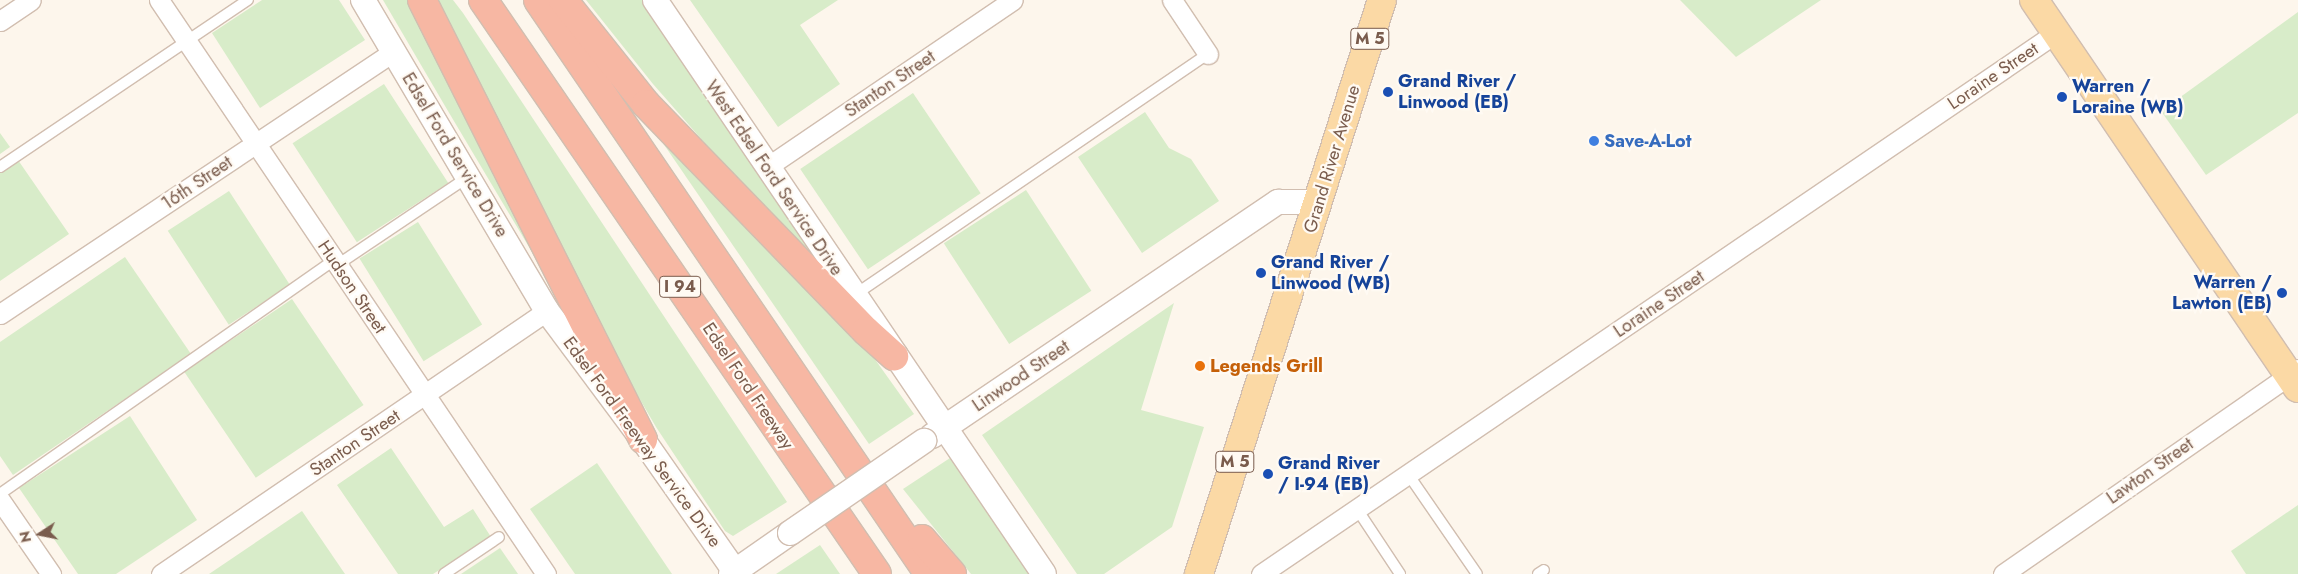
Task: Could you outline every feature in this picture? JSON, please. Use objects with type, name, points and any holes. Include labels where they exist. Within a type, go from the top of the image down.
[{"type":"highway","points":[[422,0],[643,440]]},
{"type":"highway","name":"Edsel Ford Freeway","points":[[484,0],[877,574]]},
{"type":"highway","name":"I 94","points":[[538,0],[876,493],[929,574]]},
{"type":"highway","points":[[564,0],[646,104],[866,331],[894,356]]},
{"type":"highway","points":[[876,493],[952,574]]},
{"type":"main road","name":"Grand River Avenue","points":[[1199,574],[1382,0]]},
{"type":"main road","points":[[2034,0],[2295,377]]},
{"type":"street","points":[[0,21],[31,0]]},
{"type":"street","name":"Hudson Street","points":[[158,0],[546,574]]},
{"type":"street","name":"Edsel Ford Service Drive","points":[[363,0],[547,311]]},
{"type":"street","name":"West Edsel Ford Service Drive","points":[[655,0],[894,356]]},
{"type":"street","name":"Stanton Street","points":[[767,167],[1014,0]]},
{"type":"street","points":[[1172,0],[1208,54]]},
{"type":"street","name":"Loraine Street","points":[[1270,572],[1408,474],[2056,33]]},
{"type":"street","name":"16th Street","points":[[0,314],[393,52]]},
{"type":"street","name":"Linwood Street","points":[[734,573],[1278,202],[1319,202]]},
{"type":"street","name":"Edsel Ford Freeway Service Drive","points":[[547,311],[643,440],[734,573]]},
{"type":"street","name":"Stanton Street","points":[[162,574],[547,311]]},
{"type":"street","points":[[894,356],[1044,574]]},
{"type":"street","name":"Lawton Street","points":[[2003,574],[2295,377]]},
{"type":"street","points":[[0,500],[51,574]]},
{"type":"lane","points":[[0,167],[248,0]]},
{"type":"lane","points":[[853,296],[1208,54]]},
{"type":"lane","points":[[0,494],[335,262],[468,177]]},
{"type":"lane","points":[[1408,474],[1477,574]]},
{"type":"lane","points":[[1357,509],[1400,574]]},
{"type":"lane","points":[[444,574],[499,537]]},
{"type":"green space","points":[[262,0],[339,0],[365,40],[260,108],[212,33]]},
{"type":"green space","points":[[383,0],[415,0],[551,284],[445,106]]},
{"type":"green space","points":[[435,0],[453,0],[463,13],[787,502],[733,536],[725,531],[656,427],[624,372]]},
{"type":"green space","points":[[586,0],[643,0],[817,258],[814,260],[732,174],[653,84]]},
{"type":"green space","points":[[690,0],[838,0],[800,25],[840,84],[778,127]]},
{"type":"green space","points":[[1680,0],[1821,0],[1736,57]]},
{"type":"green space","points":[[2298,12],[2298,113],[2206,175],[2161,111]]},
{"type":"green space","points":[[384,84],[448,183],[357,242],[293,143]]},
{"type":"green space","points":[[913,93],[981,193],[868,269],[800,169]]},
{"type":"green space","points":[[630,95],[854,330],[914,414],[869,444]]},
{"type":"green space","points":[[1145,112],[1169,148],[1191,159],[1219,201],[1142,253],[1078,157]]},
{"type":"green space","points":[[0,133],[10,147],[0,154]]},
{"type":"green space","points":[[18,160],[69,234],[0,281],[0,173]]},
{"type":"green space","points":[[1026,190],[1091,291],[1009,344],[944,243]]},
{"type":"green space","points":[[229,191],[290,285],[229,325],[168,231]]},
{"type":"green space","points":[[418,222],[482,325],[424,361],[359,259]]},
{"type":"green space","points":[[125,257],[191,354],[13,475],[0,456],[0,342]]},
{"type":"green space","points":[[292,299],[364,405],[256,478],[184,372]]},
{"type":"green space","points":[[1174,303],[1141,410],[1204,427],[1172,527],[1104,574],[1077,574],[982,435]]},
{"type":"green space","points":[[130,416],[197,520],[116,574],[78,574],[19,488]]},
{"type":"green space","points":[[391,448],[444,527],[473,509],[491,537],[433,574],[398,574],[337,485]]},
{"type":"green space","points":[[950,458],[1029,574],[971,574],[903,489]]},
{"type":"green space","points":[[597,463],[672,574],[575,574],[530,509]]},
{"type":"green space","points":[[2298,505],[2298,574],[2246,574],[2231,551]]},
{"type":"green space","points":[[302,511],[345,574],[209,574]]},
{"type":"green space","points":[[820,545],[840,574],[776,574]]},
{"type":"green space","points":[[500,548],[518,574],[461,574]]},
{"type":"place","name":"Grand River / Linwood (EB)","points":[[1388,92]]},
{"type":"place","name":"Warren / Loraine (WB)","points":[[2062,97]]},
{"type":"place","name":"Save-A-Lot","points":[[1594,141]]},
{"type":"place","name":"Grand River / Linwood (WB)","points":[[1261,273]]},
{"type":"place","name":"Warren / Lawton (EB)","points":[[2282,293]]},
{"type":"place","name":"Legends Grill","points":[[1200,366]]},
{"type":"place","name":"Grand River / I-94 (EB)","points":[[1268,474]]}]
